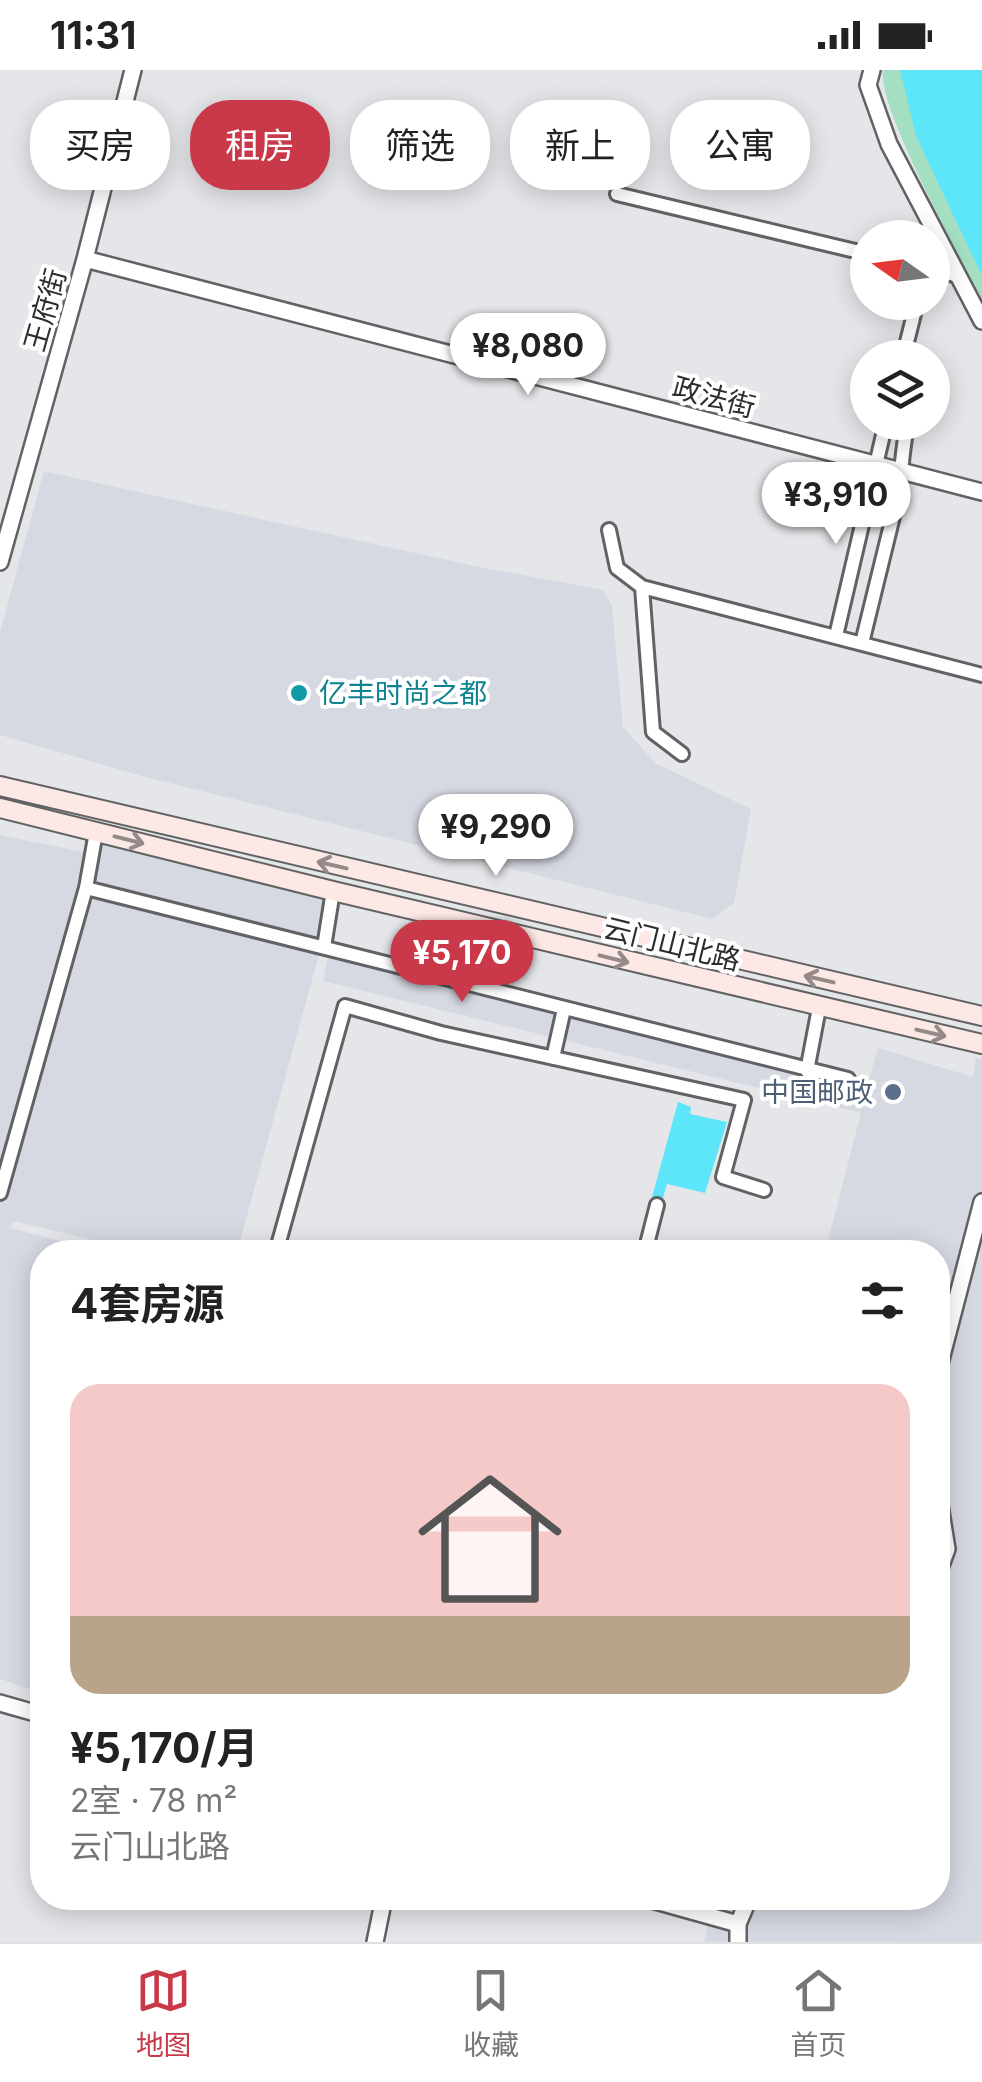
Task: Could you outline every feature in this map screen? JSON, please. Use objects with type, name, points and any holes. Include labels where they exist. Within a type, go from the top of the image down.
[{"type":"main road","name":"云门山北路","points":[[0,786],[982,1016]]},
{"type":"main road","name":"云门山北路","points":[[0,808],[819,1008],[982,1044]]},
{"type":"street","name":"王府街","points":[[0,562],[134,70]]},
{"type":"street","points":[[872,70],[868,85],[889,144],[982,321]]},
{"type":"street","points":[[617,194],[850,250]]},
{"type":"street","name":"政法街","points":[[85,259],[982,492]]},
{"type":"street","points":[[950,274],[958,276]]},
{"type":"street","points":[[836,636],[882,440]]},
{"type":"street","points":[[862,643],[902,472],[904,440]]},
{"type":"street","points":[[609,530],[617,568],[642,587],[982,675]]},
{"type":"street","points":[[642,587],[653,732],[682,754]]},
{"type":"street","points":[[0,1193],[86,888],[96,832]]},
{"type":"street","points":[[86,888],[848,1079]]},
{"type":"street","points":[[324,948],[333,891]]},
{"type":"street","points":[[280,1240],[345,1006],[744,1100],[723,1178],[764,1190]]},
{"type":"street","points":[[807,1071],[819,1008]]},
{"type":"street","points":[[553,1058],[564,1009]]},
{"type":"street","points":[[950,1325],[982,1202]]},
{"type":"street","points":[[648,1240],[656,1204]]},
{"type":"street","points":[[0,1703],[30,1712]]},
{"type":"street","points":[[375,1942],[382,1910]]},
{"type":"street","points":[[688,1910],[738,1924]]},
{"type":"street","points":[[738,1942],[738,1924],[744,1910]]},
{"type":"shaded area","name":"亿丰时尚之都","points":[[44,471],[474,566],[603,590],[612,606],[623,727],[655,763],[751,809],[734,903],[713,919],[142,776],[0,735],[0,632]]},
{"type":"shaded area","points":[[0,835],[99,855],[103,843],[325,898],[320,951],[240,1240],[93,1240],[13,1221],[11,1228],[56,1240],[30,1240],[30,1689],[0,1679]]},
{"type":"shaded area","points":[[328,958],[866,1090],[878,1048],[973,1077],[976,1058],[982,1059],[982,1942],[704,1942],[711,1910],[950,1910],[950,1240],[828,1240],[861,1113],[323,981]]},
{"type":"green space","points":[[883,70],[982,70],[982,300],[950,238],[950,220],[941,220],[906,148],[885,89]]},
{"type":"water","points":[[900,70],[982,70],[982,276],[916,136]]},
{"type":"water","points":[[678,1102],[691,1107],[690,1114],[727,1122],[705,1193],[667,1184],[651,1240],[640,1240]]},
{"type":"place","name":"亿丰时尚之都","points":[[299,693]]},
{"type":"place","name":"中国邮政","points":[[893,1092]]}]
